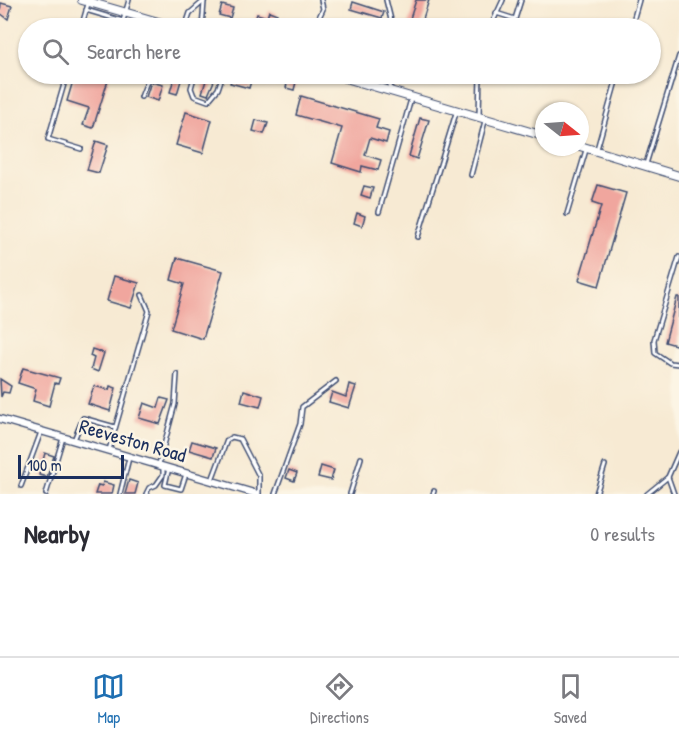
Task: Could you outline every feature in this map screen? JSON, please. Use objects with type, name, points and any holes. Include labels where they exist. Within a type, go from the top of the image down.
[{"type":"street","points":[[84,2],[138,18]]},
{"type":"street","points":[[366,84],[535,134]]},
{"type":"street","points":[[589,149],[679,176]]},
{"type":"street","name":"Reeveston Road","points":[[0,419],[258,494]]},
{"type":"lane","points":[[125,13],[129,0]]},
{"type":"lane","points":[[319,18],[323,9],[321,0]]},
{"type":"lane","points":[[386,0],[390,18]]},
{"type":"lane","points":[[494,18],[503,0]]},
{"type":"lane","points":[[514,18],[521,0]]},
{"type":"lane","points":[[634,18],[639,0]]},
{"type":"lane","points":[[188,18],[190,13],[204,1]]},
{"type":"lane","points":[[203,18],[204,1]]},
{"type":"lane","points":[[82,18],[84,2]]},
{"type":"lane","points":[[496,13],[511,18]]},
{"type":"lane","points":[[645,166],[679,56]]},
{"type":"lane","points":[[64,84],[48,139],[81,149]]},
{"type":"lane","points":[[141,97],[146,84]]},
{"type":"lane","points":[[191,84],[190,88],[194,96],[208,101],[220,84]]},
{"type":"lane","points":[[389,91],[390,84]]},
{"type":"lane","points":[[471,175],[482,119],[480,84]]},
{"type":"lane","points":[[597,151],[615,84]]},
{"type":"lane","points":[[379,212],[411,97]]},
{"type":"lane","points":[[418,237],[457,111]]},
{"type":"lane","points":[[567,214],[581,156]]},
{"type":"lane","points":[[679,257],[654,340],[655,353],[670,363],[679,364]]},
{"type":"lane","points":[[109,450],[148,311],[142,295]]},
{"type":"lane","points":[[146,494],[149,488],[156,485],[163,476],[175,404],[177,374]]},
{"type":"lane","points":[[275,494],[300,424],[302,407],[336,381]]},
{"type":"lane","points":[[74,440],[83,418],[115,427]]},
{"type":"lane","points":[[21,486],[41,430]]},
{"type":"lane","points":[[46,494],[63,437]]},
{"type":"lane","points":[[212,480],[227,440],[232,437],[240,440],[259,476],[258,494]]},
{"type":"lane","points":[[647,494],[668,477],[679,452]]},
{"type":"lane","points":[[120,494],[130,456]]},
{"type":"lane","points":[[350,494],[361,458]]},
{"type":"lane","points":[[596,494],[605,465]]},
{"type":"lane","points":[[164,466],[165,485],[181,489],[187,472]]},
{"type":"lane","points":[[668,477],[674,494]]},
{"type":"building","points":[[416,0],[429,0],[423,18],[410,18]]},
{"type":"building","points":[[353,2],[384,12],[382,18],[351,9]]},
{"type":"building","points":[[1,3],[12,6],[8,19],[0,13]]},
{"type":"building","points":[[222,5],[233,8],[230,18],[219,15]]},
{"type":"building","points":[[269,11],[277,14],[276,18],[256,18],[257,14],[267,17]]},
{"type":"building","points":[[72,84],[107,84],[93,128],[83,125],[89,108],[67,101]]},
{"type":"building","points":[[150,84],[163,85],[158,101],[146,97]]},
{"type":"building","points":[[172,84],[180,84],[177,94],[170,92]]},
{"type":"building","points":[[205,84],[213,84],[208,95],[202,93]]},
{"type":"building","points":[[234,84],[250,84],[249,88]]},
{"type":"building","points":[[287,84],[296,84],[294,90],[286,88]]},
{"type":"building","points":[[301,96],[379,119],[376,128],[389,132],[386,143],[370,138],[365,155],[381,160],[378,170],[362,166],[361,172],[332,163],[342,128],[296,115]]},
{"type":"building","points":[[186,112],[212,120],[203,153],[176,145]]},
{"type":"building","points":[[420,118],[429,120],[417,159],[409,156]]},
{"type":"building","points":[[256,120],[268,123],[264,134],[253,131]]},
{"type":"building","points":[[96,141],[108,145],[99,173],[87,170]]},
{"type":"building","points":[[598,185],[626,193],[599,286],[579,280],[601,206],[592,203]]},
{"type":"building","points":[[364,186],[373,188],[370,198],[361,195]]},
{"type":"building","points":[[357,213],[365,216],[362,226],[354,223]]},
{"type":"building","points":[[177,258],[223,271],[203,339],[171,329],[184,284],[171,280]]},
{"type":"building","points":[[114,276],[139,283],[131,308],[107,301]]},
{"type":"building","points":[[677,297],[679,297],[679,346],[665,342]]},
{"type":"building","points":[[92,349],[104,353],[98,372],[91,369],[94,358],[90,356]]},
{"type":"building","points":[[23,368],[60,378],[58,384],[55,383],[49,406],[33,401],[36,389],[18,383]]},
{"type":"building","points":[[0,379],[11,386],[9,393],[3,392],[1,397]]},
{"type":"building","points":[[349,384],[356,386],[349,408],[329,402],[332,392],[346,397]]},
{"type":"building","points":[[94,386],[109,390],[110,386],[116,388],[110,411],[88,404]]},
{"type":"building","points":[[244,390],[263,396],[260,407],[241,402]]},
{"type":"building","points":[[161,398],[169,400],[160,424],[139,418],[144,403],[158,408]]},
{"type":"building","points":[[192,441],[216,448],[213,457],[189,450]]},
{"type":"building","points":[[45,453],[54,456],[47,477],[39,475]]},
{"type":"building","points":[[321,466],[334,470],[331,480],[318,477]]},
{"type":"building","points":[[289,470],[297,473],[294,481],[286,478]]},
{"type":"building","points":[[129,480],[138,483],[135,494],[125,494]]},
{"type":"building","points":[[103,482],[114,485],[112,494],[95,494],[98,485],[102,486]]}]
